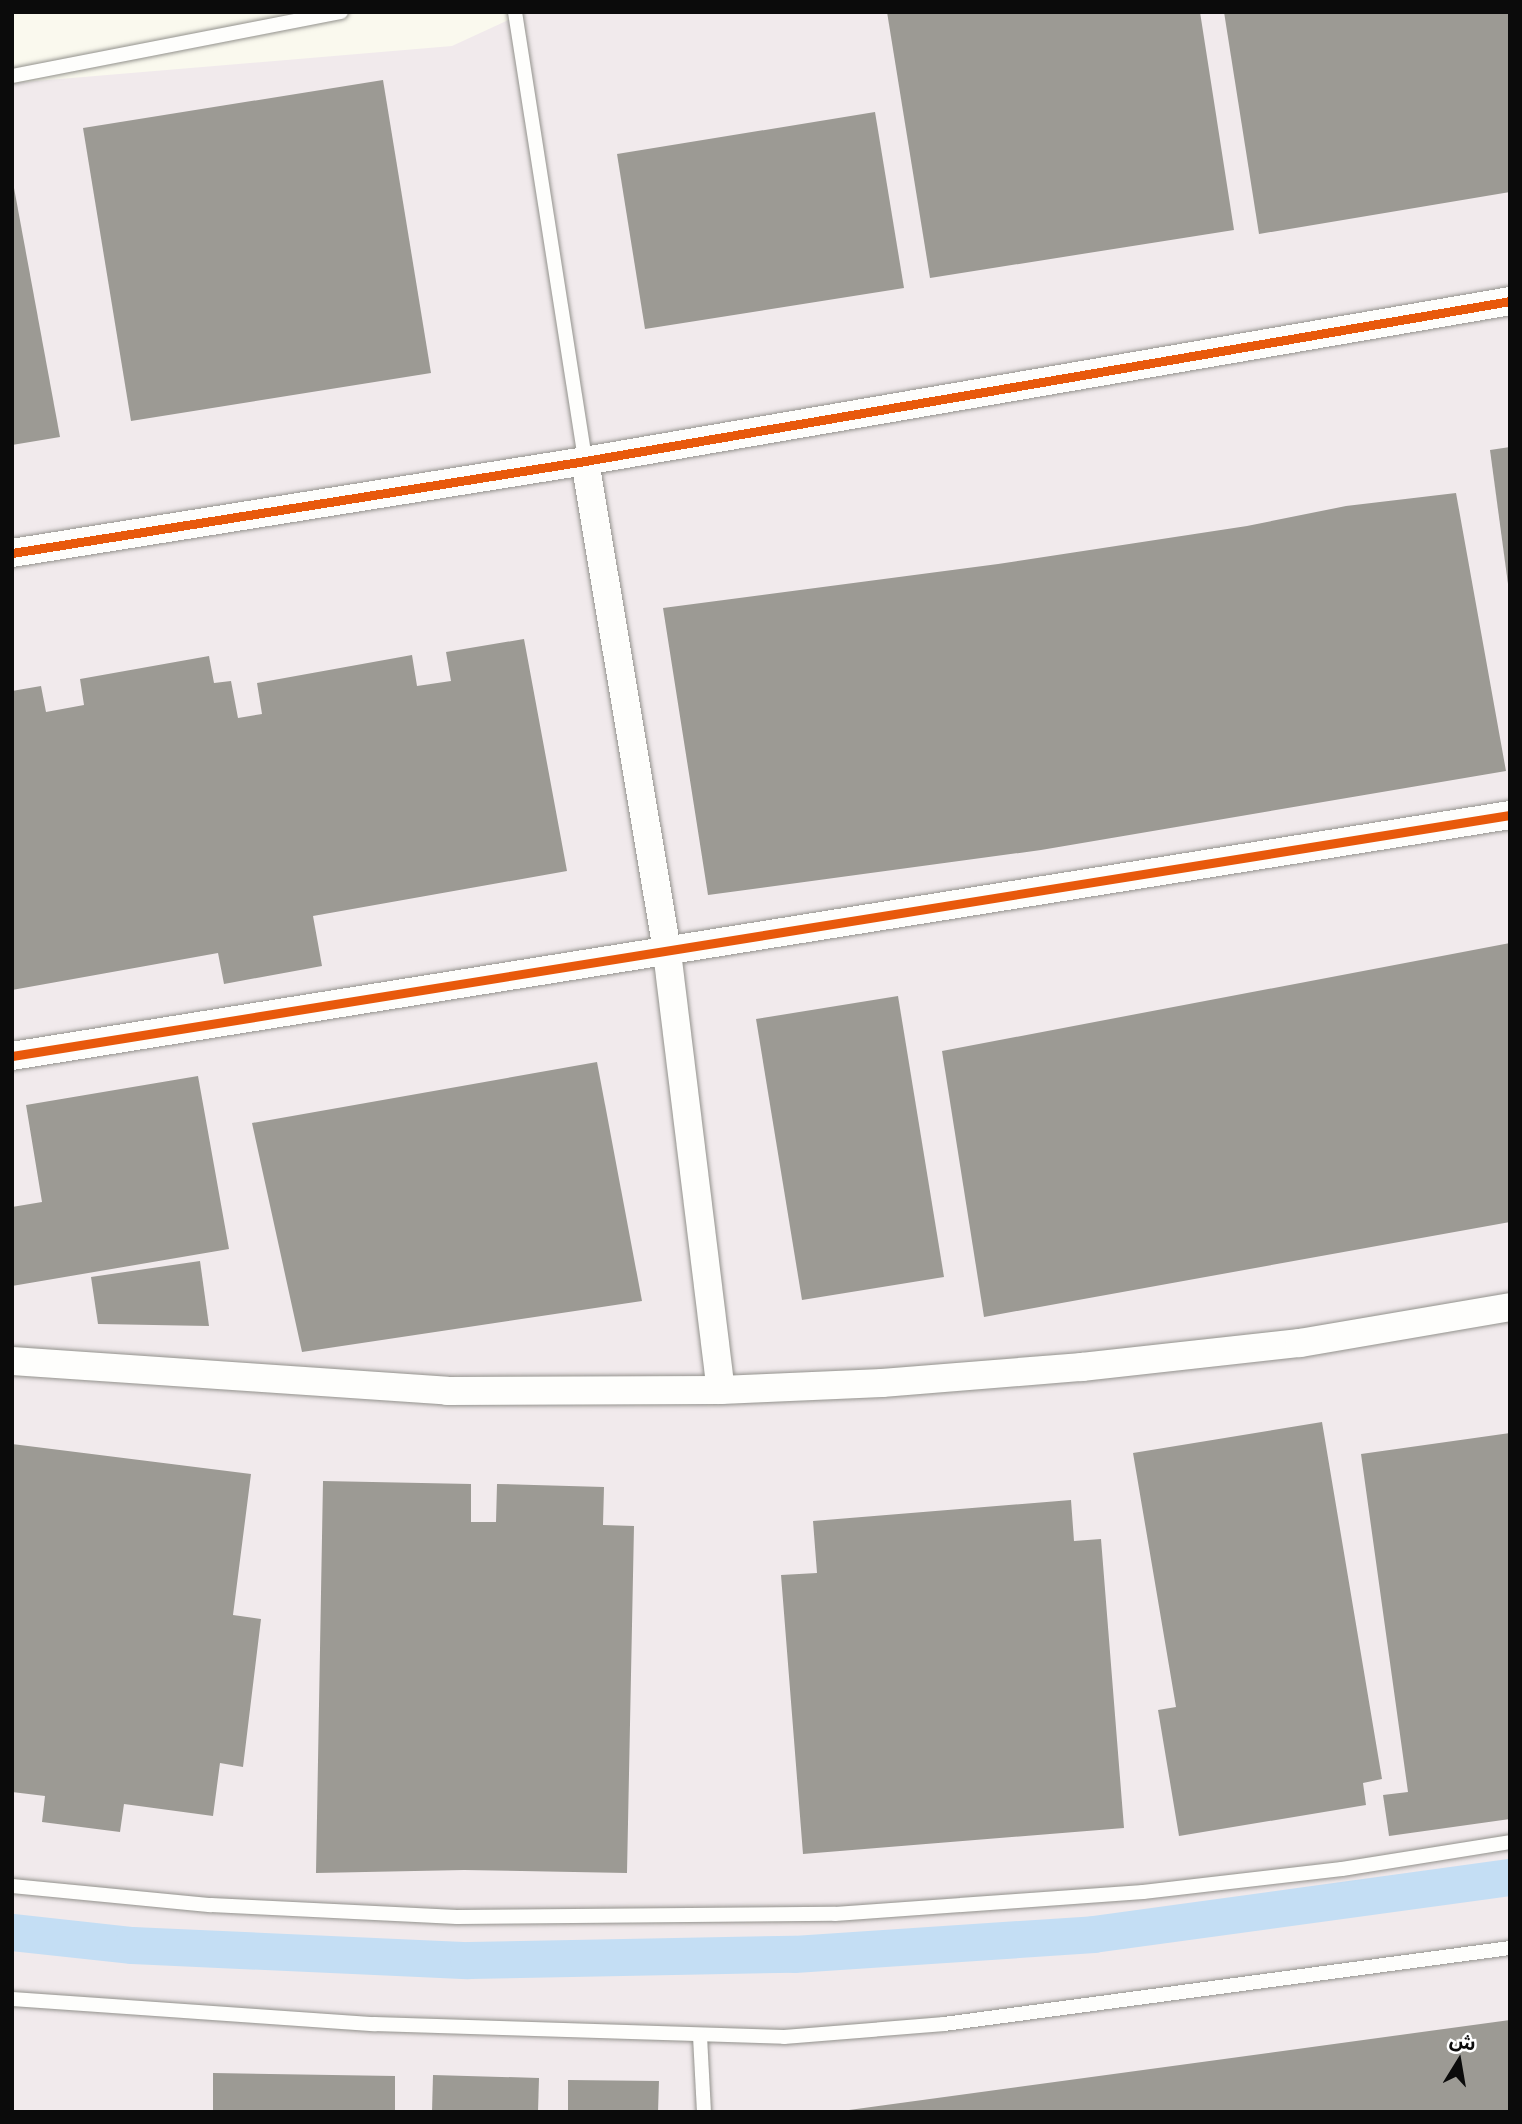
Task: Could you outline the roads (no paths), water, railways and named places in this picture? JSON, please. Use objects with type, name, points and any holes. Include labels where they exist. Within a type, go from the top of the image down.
[{"type":"street","points":[[12,553],[585,461],[1510,301]]},
{"type":"street","points":[[585,461],[667,952],[721,1390]]},
{"type":"street","points":[[12,1056],[1510,815]]},
{"type":"street","points":[[12,1361],[447,1391],[721,1390],[882,1383],[1096,1365],[1300,1343],[1510,1307]]},
{"type":"lane","points":[[12,76],[341,12]]},
{"type":"lane","points":[[515,12],[585,461]]},
{"type":"lane","points":[[12,1886],[211,1905],[457,1917],[835,1914],[1143,1892],[1342,1869],[1510,1842]]},
{"type":"lane","points":[[12,1999],[335,2022],[701,2036],[784,2036],[944,2024],[1510,1948]]},
{"type":"lane","points":[[701,2036],[704,2112]]},
{"type":"waterway","points":[[12,1932],[132,1945],[468,1960],[794,1954],[1093,1934],[1510,1877]]}]
